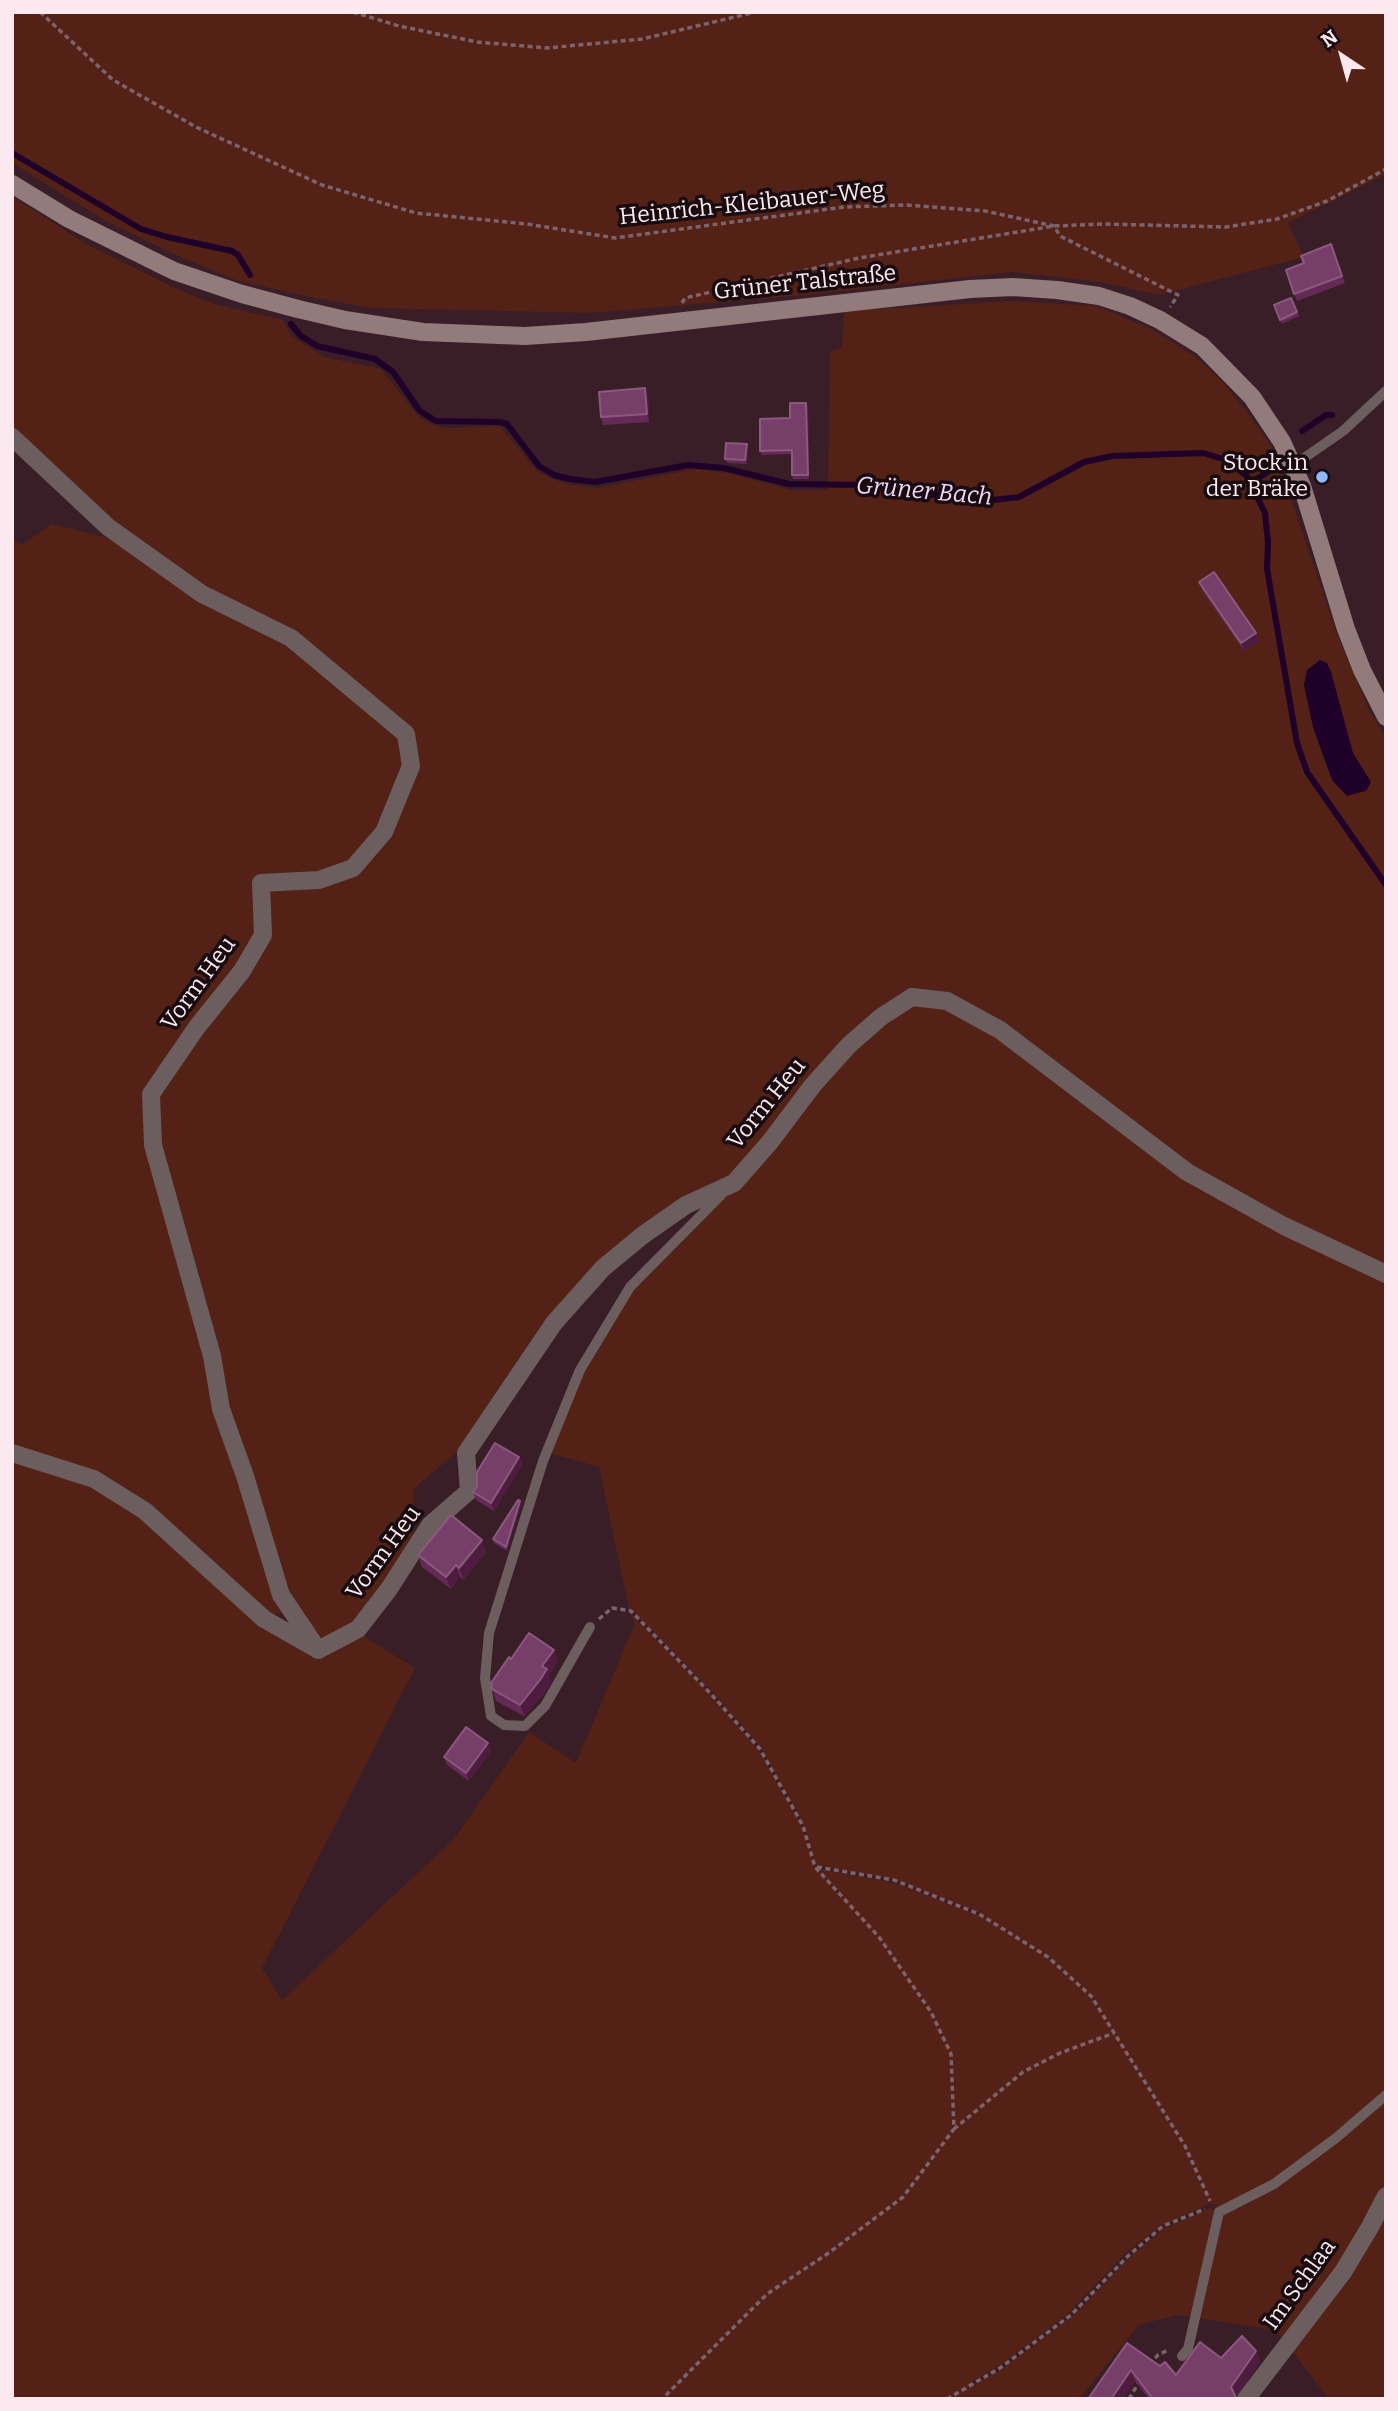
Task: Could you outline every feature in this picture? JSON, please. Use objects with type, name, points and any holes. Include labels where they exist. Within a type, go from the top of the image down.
[{"type":"main road","name":"Grüner Talstraße","points":[[12,184],[69,219],[174,271],[242,294],[345,320],[423,332],[524,336],[970,289],[1013,287],[1099,296],[1130,306],[1160,320],[1202,346],[1237,379],[1268,420],[1303,486],[1346,629],[1362,670],[1386,717]]},
{"type":"street","name":"Vorm Heu","points":[[12,438],[108,527],[202,594],[291,638],[406,734],[411,766],[383,832],[353,868],[319,880],[261,883],[263,935],[242,971],[197,1027],[151,1094],[153,1145],[212,1356],[221,1409],[245,1476],[281,1595],[318,1650],[358,1629],[389,1589],[430,1525],[469,1491],[466,1453],[562,1314],[603,1268],[643,1234],[686,1205],[734,1183],[849,1045],[881,1017],[912,997],[947,1001],[1000,1030],[1186,1172],[1284,1227],[1386,1274]]},
{"type":"street","points":[[12,1453],[94,1479],[145,1511],[264,1619],[318,1650]]},
{"type":"street","name":"Im Schlaa","points":[[1246,2399],[1343,2272],[1386,2196]]},
{"type":"lane","points":[[1294,465],[1343,431],[1386,391]]},
{"type":"lane","points":[[590,1626],[545,1706],[525,1726],[504,1725],[491,1716],[485,1678],[489,1633],[543,1461],[580,1370],[630,1287],[734,1183]]},
{"type":"lane","points":[[1185,2353],[1219,2212],[1274,2184],[1336,2138],[1386,2095]]},
{"type":"path","name":"Heinrich-Kleibauer-Weg","points":[[40,12],[113,80],[196,127],[322,185],[416,213],[527,224],[615,238],[844,207],[906,205],[985,211],[1054,226],[1060,236],[1178,295],[1160,320]]},
{"type":"path","points":[[353,12],[399,26],[477,42],[547,48],[642,39],[756,12]]},
{"type":"path","points":[[667,323],[685,298],[859,258],[1054,226],[1103,224],[1226,227],[1277,219],[1327,201],[1386,169]]},
{"type":"path","points":[[590,1626],[612,1608],[631,1611],[760,1749],[803,1826],[815,1867],[879,1937],[931,2012],[951,2054],[954,2129]]},
{"type":"path","points":[[815,1867],[894,1880],[979,1914],[1048,1957],[1091,1996],[1185,2146],[1212,2206],[1163,2227],[1129,2255],[1071,2315],[1000,2368],[947,2399]]},
{"type":"path","points":[[662,2399],[767,2294],[830,2252],[903,2197],[954,2129],[1024,2073],[1060,2053],[1114,2033]]},
{"type":"path","points":[[1129,2399],[1150,2361],[1178,2346],[1185,2353]]},
{"type":"shaded area","points":[[12,12],[1386,12],[1386,174],[1288,223],[1304,257],[1159,295],[1100,282],[1012,272],[805,295],[590,313],[371,308],[236,280],[178,256],[106,221],[12,163]]},
{"type":"shaded area","points":[[12,196],[86,244],[177,289],[214,304],[283,320],[292,337],[324,357],[381,369],[419,417],[428,423],[443,428],[500,426],[535,469],[547,477],[567,484],[597,488],[694,469],[729,473],[791,490],[828,490],[830,351],[842,348],[844,311],[1012,301],[1097,306],[1151,329],[1194,356],[1220,379],[1275,452],[1338,637],[1369,710],[1386,738],[1386,1268],[1189,1170],[1002,1028],[911,997],[880,1015],[731,1181],[602,1266],[463,1453],[457,1452],[413,1489],[414,1544],[355,1625],[319,1643],[285,1594],[248,1476],[158,1145],[156,1094],[244,976],[267,892],[320,885],[390,835],[411,731],[352,680],[204,590],[97,511],[12,431]]},
{"type":"shaded area","points":[[52,524],[105,537],[286,642],[400,737],[405,766],[391,790],[373,834],[351,863],[320,875],[255,880],[257,932],[237,969],[143,1094],[283,1613],[270,1615],[147,1506],[12,1450],[12,540],[23,544]]},
{"type":"shaded area","points":[[1320,660],[1327,663],[1331,672],[1353,753],[1371,782],[1366,791],[1347,796],[1332,780],[1313,727],[1304,685],[1307,670]]},
{"type":"shaded area","points":[[909,1003],[945,1004],[999,1032],[1183,1173],[1386,1278],[1386,2092],[1273,2182],[1220,2210],[1211,2203],[1161,2226],[1127,2252],[1066,2316],[999,2366],[970,2383],[973,2386],[1002,2369],[1073,2316],[1132,2255],[1165,2228],[1211,2208],[1217,2213],[1193,2317],[1177,2315],[1139,2325],[1079,2399],[12,2399],[12,1456],[94,1482],[317,1655],[360,1634],[415,1668],[262,1968],[282,2000],[454,1839],[529,1732],[576,1763],[635,1623],[629,1612],[711,1694],[759,1750],[802,1826],[817,1869],[895,1883],[989,1919],[981,1913],[895,1880],[816,1865],[804,1826],[762,1749],[713,1693],[629,1609],[599,1467],[549,1453],[584,1370],[632,1288],[850,1049]]},
{"type":"shaded area","points":[[1386,2098],[1386,2190],[1369,2225],[1286,2343],[1275,2330],[1197,2318],[1222,2213],[1275,2187]]},
{"type":"shaded area","points":[[1386,2201],[1386,2399],[1329,2399],[1289,2347]]},
{"type":"building","points":[[1331,244],[1342,276],[1294,294],[1286,270],[1304,263],[1301,256]]},
{"type":"building","points":[[1291,298],[1297,312],[1280,320],[1274,305]]},
{"type":"building","points":[[645,388],[647,414],[601,417],[599,392]]},
{"type":"building","points":[[790,403],[806,403],[808,475],[792,475],[792,450],[760,451],[760,419],[790,418]]},
{"type":"building","points":[[726,443],[747,444],[745,460],[725,459]]},
{"type":"building","points":[[1214,572],[1256,633],[1241,643],[1199,582]]},
{"type":"building","points":[[495,1443],[519,1457],[491,1503],[473,1492],[477,1487],[477,1472]]},
{"type":"building","points":[[518,1500],[520,1501],[506,1547],[493,1539]]},
{"type":"building","points":[[451,1515],[482,1540],[459,1568],[456,1565],[446,1577],[418,1555]]},
{"type":"building","points":[[529,1633],[554,1650],[542,1666],[547,1669],[520,1705],[492,1689],[491,1683]]},
{"type":"building","points":[[466,1727],[488,1743],[466,1773],[444,1757]]},
{"type":"building","points":[[1242,2336],[1256,2351],[1231,2387],[1236,2398],[1246,2399],[1153,2399],[1131,2370],[1111,2399],[1088,2399],[1127,2343],[1160,2366],[1165,2362],[1176,2375],[1200,2342],[1221,2358]]},
{"type":"waterway","name":"Grüner Bach","points":[[12,153],[141,229],[232,251],[238,255],[250,275]]},
{"type":"waterway","name":"Grüner Bach","points":[[291,324],[301,336],[317,346],[375,359],[393,372],[420,411],[436,421],[507,424],[539,466],[554,475],[570,479],[595,482],[688,465],[724,468],[789,484],[867,485],[911,493],[994,500],[1019,497],[1084,462],[1113,456],[1203,453],[1226,460],[1247,476],[1265,513],[1267,569],[1297,743],[1307,772],[1386,885]]},
{"type":"waterway","points":[[1302,431],[1326,415],[1332,415]]},
{"type":"waterway","points":[[1250,483],[1268,472]]},
{"type":"place","name":"Stock in der Bräke","points":[[1322,477]]}]
